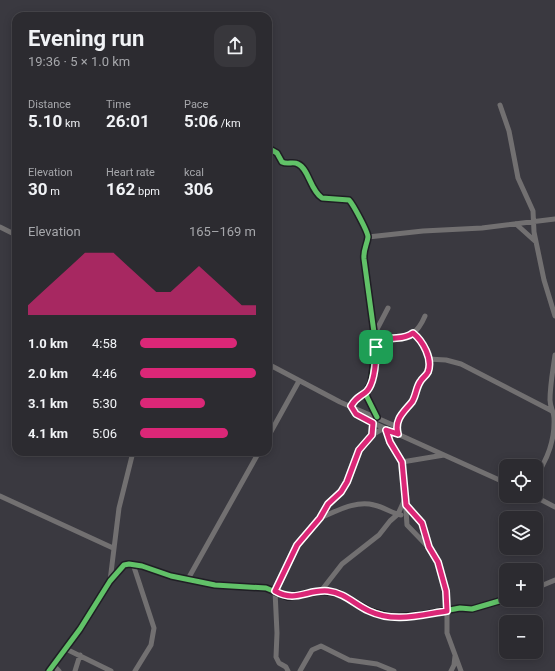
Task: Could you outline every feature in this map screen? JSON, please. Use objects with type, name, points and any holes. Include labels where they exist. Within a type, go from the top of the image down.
[{"type":"street","points":[[500,105],[509,131],[518,178],[532,207],[534,232],[545,286],[555,316]]},
{"type":"street","points":[[272,150],[277,153],[282,162],[298,164],[301,166],[316,194],[322,198],[349,200],[368,237],[363,253],[376,347],[371,383],[366,392],[358,396],[351,406]]},
{"type":"street","points":[[368,237],[516,224],[555,219]]},
{"type":"street","points":[[516,224],[537,243]]},
{"type":"street","points":[[0,227],[12,233]]},
{"type":"street","points":[[375,333],[388,308]]},
{"type":"street","points":[[376,347],[387,338],[406,337],[413,333],[425,316]]},
{"type":"street","points":[[398,434],[396,427],[401,414],[412,401],[420,382],[428,370],[428,359],[423,345],[413,333]]},
{"type":"street","points":[[543,466],[546,462],[555,418],[550,403],[555,354]]},
{"type":"street","points":[[428,359],[446,360],[461,364],[552,410]]},
{"type":"street","points":[[272,366],[299,381],[396,427]]},
{"type":"street","points":[[272,369],[279,370]]},
{"type":"street","points":[[272,430],[299,381]]},
{"type":"street","points":[[366,392],[377,418]]},
{"type":"street","points":[[351,406],[356,414],[385,429],[499,479]]},
{"type":"street","points":[[372,435],[373,423]]},
{"type":"street","points":[[288,671],[286,667],[279,663],[276,658],[277,633],[275,591],[295,548],[320,518],[328,504],[344,488],[359,450],[372,435],[385,429]]},
{"type":"street","points":[[385,429],[390,442],[402,462],[406,496],[405,515],[409,528],[429,547]]},
{"type":"street","points":[[402,462],[444,455]]},
{"type":"street","points":[[110,581],[121,493],[132,456]]},
{"type":"street","points":[[188,579],[257,456]]},
{"type":"street","points":[[0,496],[113,548]]},
{"type":"street","points":[[321,591],[342,564],[379,535],[390,521],[398,514],[406,496]]},
{"type":"street","points":[[543,501],[555,507]]},
{"type":"street","points":[[320,518],[344,508],[362,504],[374,505],[405,515]]},
{"type":"street","points":[[406,505],[422,523],[429,547],[438,562],[443,579],[446,591],[447,633],[455,650],[454,665],[451,671]]},
{"type":"street","points":[[133,564],[154,628],[151,645],[135,671]]},
{"type":"street","points":[[50,671],[110,581],[124,566],[133,564],[188,579],[232,587],[260,587],[275,591],[288,597],[321,591],[338,593],[370,612],[392,617],[447,611],[460,608],[472,609],[499,601]]},
{"type":"street","points":[[543,585],[555,580]]},
{"type":"street","points":[[300,671],[312,650],[321,646],[349,660],[377,664],[394,671]]},
{"type":"street","points":[[66,649],[111,671]]},
{"type":"street","points":[[75,671],[80,655]]},
{"type":"street","points":[[455,656],[461,671]]},
{"type":"street","points":[[54,666],[59,671]]},
{"type":"cycle path","points":[[272,150],[277,153],[282,162],[296,163],[302,167],[315,190],[322,198],[349,200],[366,230],[368,237],[364,259],[376,347],[371,383],[366,392],[377,417]]},
{"type":"cycle path","points":[[49,671],[80,629],[110,581],[124,565],[129,564],[142,566],[171,576],[215,585],[266,588],[288,597],[321,591],[338,593],[370,611],[392,617],[422,615],[460,608],[472,609],[499,601]]},
{"type":"route","points":[[413,333],[418,337],[426,352],[429,367],[428,370],[420,382],[412,401],[401,414],[396,427],[398,434],[386,430],[390,442],[402,462],[406,505],[414,512],[422,523],[429,547],[434,553],[438,562],[446,591],[447,611],[401,618],[392,617],[370,612],[357,605],[344,595],[338,593],[321,591],[288,597],[275,591],[292,552],[320,518],[331,500],[344,488],[359,450],[372,435],[373,423],[356,414],[351,406],[358,396],[366,392],[369,388],[373,374],[376,347],[387,338],[406,337],[413,333]]}]
